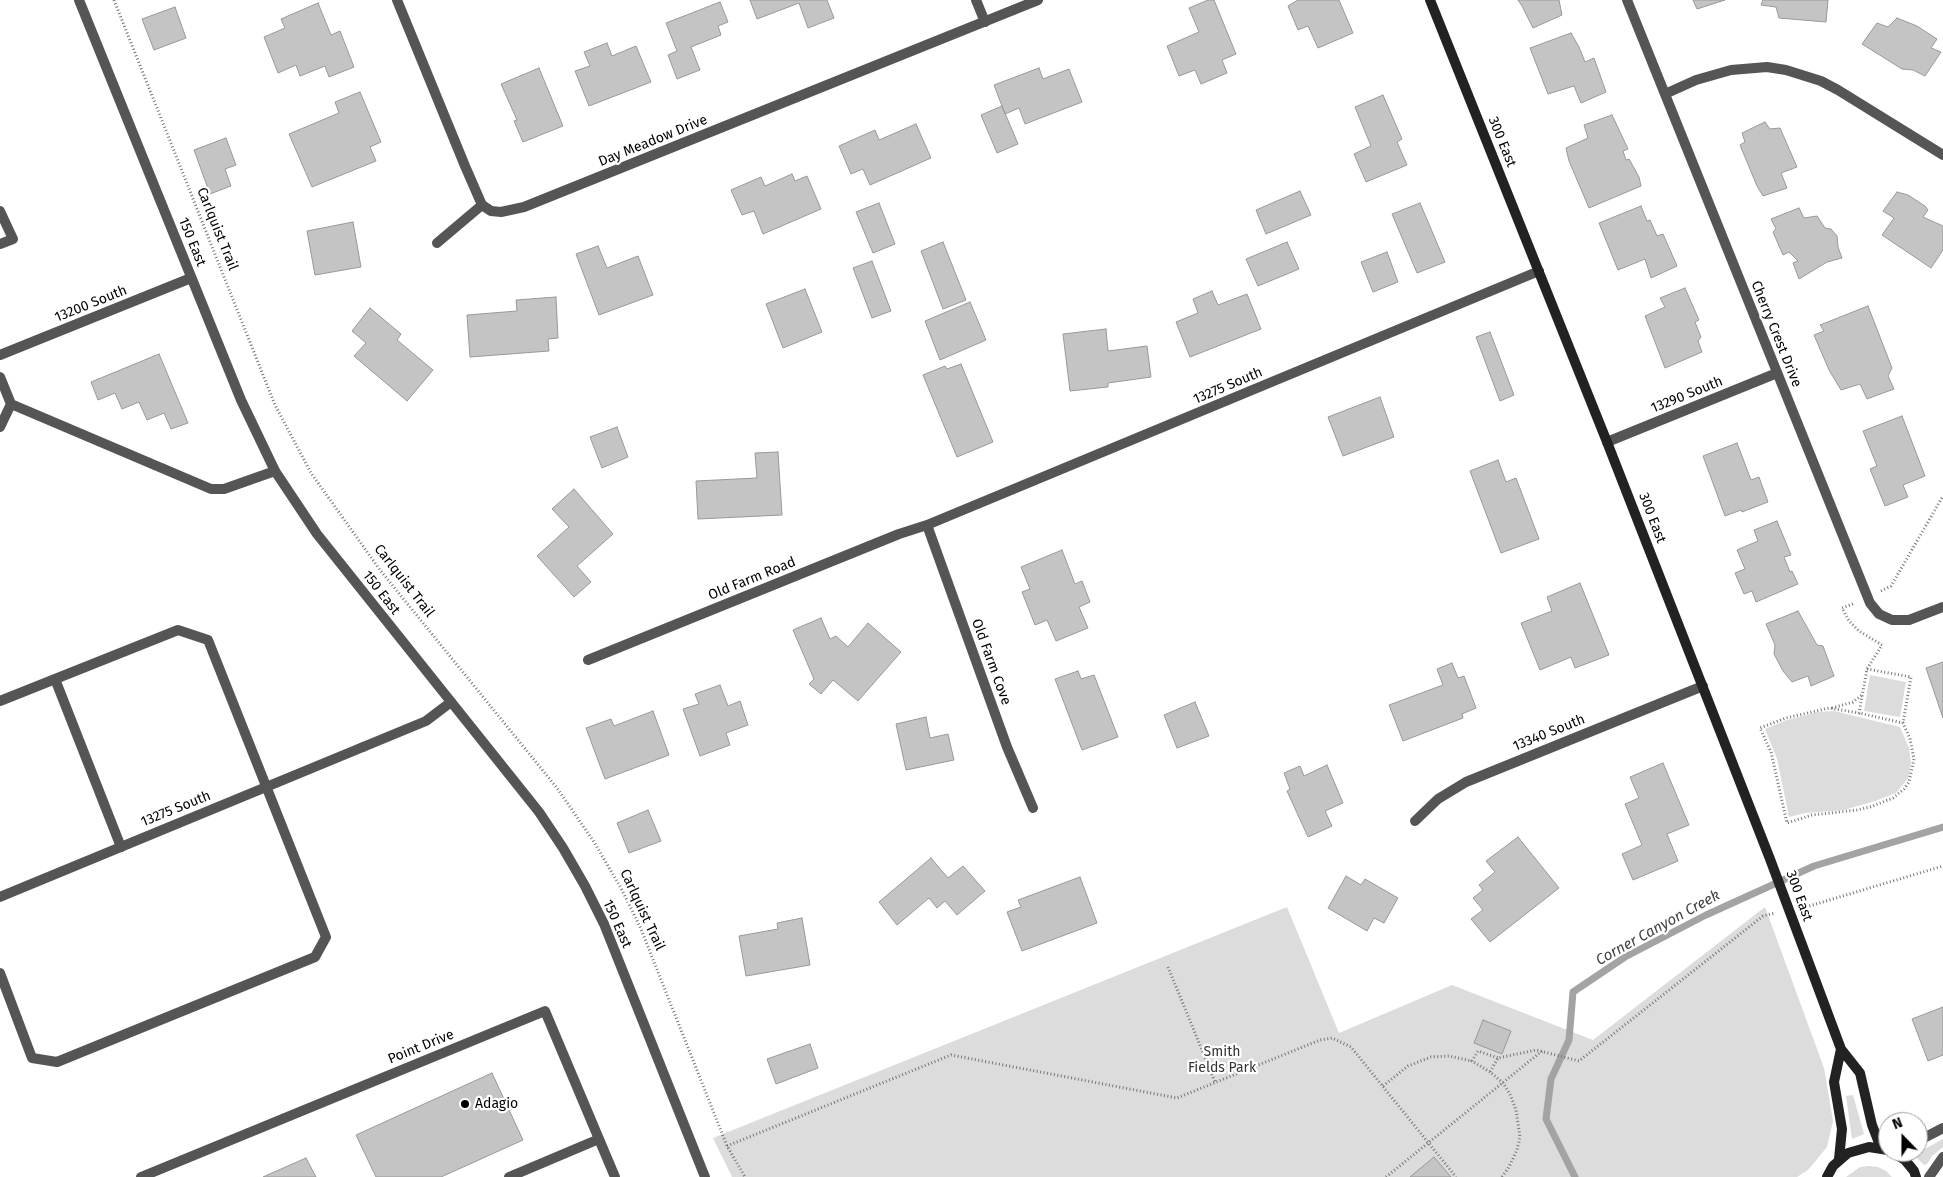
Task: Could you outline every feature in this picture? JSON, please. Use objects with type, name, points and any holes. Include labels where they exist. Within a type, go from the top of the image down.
[{"type":"main road","name":"300 East","points":[[1430,0],[1608,442],[1786,899],[1841,1049],[1860,1073],[1872,1125],[1878,1137]]},
{"type":"main road","points":[[1839,1159],[1842,1128],[1834,1082],[1841,1049]]},
{"type":"main road","points":[[1825,1176],[1839,1159],[1848,1153],[1858,1148],[1878,1149]]},
{"type":"main road","points":[[1906,1162],[1916,1177]]},
{"type":"street","name":"150 East","points":[[79,0],[241,400],[275,471],[317,534],[539,812],[585,886],[604,924],[705,1177]]},
{"type":"street","points":[[398,0],[482,205],[437,243]]},
{"type":"street","points":[[976,0],[984,22]]},
{"type":"street","name":"Day Meadow Drive","points":[[482,205],[491,211],[502,212],[524,208],[1038,0]]},
{"type":"street","name":"Cherry Crest Drive","points":[[1627,0],[1867,597],[1879,614],[1892,620],[1918,617],[1943,607]]},
{"type":"street","points":[[1665,94],[1696,80],[1731,70],[1767,68],[1786,70],[1821,81],[1838,90],[1943,155]]},
{"type":"street","points":[[0,211],[13,239],[0,244]]},
{"type":"street","name":"13275 South","points":[[927,525],[1539,272]]},
{"type":"street","name":"13200 South","points":[[0,355],[191,278]]},
{"type":"street","name":"13290 South","points":[[1608,442],[1777,373]]},
{"type":"street","points":[[0,378],[11,404],[211,489],[224,489],[275,471]]},
{"type":"street","points":[[0,427],[11,404]]},
{"type":"street","name":"Old Farm Road","points":[[588,660],[890,538],[927,525]]},
{"type":"street","name":"Old Farm Cove","points":[[927,525],[1007,747],[1033,808]]},
{"type":"street","points":[[0,701],[178,630],[208,640],[326,937],[315,957],[57,1062],[32,1058],[0,973]]},
{"type":"street","points":[[55,679],[121,847]]},
{"type":"street","name":"13340 South","points":[[1415,821],[1438,799],[1466,782],[1703,686]]},
{"type":"street","name":"13275 South","points":[[0,896],[426,721],[451,702]]},
{"type":"street","name":"Point Drive","points":[[141,1177],[545,1011],[615,1177]]},
{"type":"street","points":[[1928,1136],[1943,1128]]},
{"type":"street","points":[[509,1177],[599,1139]]},
{"type":"street","points":[[1929,1177],[1943,1157]]},
{"type":"path","name":"Carlquist Trail","points":[[114,0],[275,405],[311,473],[380,570],[557,788],[594,842],[622,890],[640,929],[727,1146],[744,1177]]},
{"type":"path","points":[[1880,591],[1892,586],[1943,496]]},
{"type":"path","points":[[1853,604],[1842,608],[1849,621],[1859,631],[1882,645],[1867,669],[1859,714]]},
{"type":"path","points":[[1862,695],[1848,704],[1786,718],[1760,728],[1771,752],[1787,823],[1812,815],[1857,810],[1879,804],[1898,795],[1909,782],[1914,760],[1910,738],[1903,723],[1911,677],[1867,669]]},
{"type":"path","points":[[1829,708],[1903,723]]},
{"type":"path","points":[[1814,905],[1943,866]]},
{"type":"path","points":[[1472,1061],[1478,1051],[1498,1058],[1536,1050],[1579,1061],[1766,915]]},
{"type":"path","points":[[1168,967],[1215,1082]]},
{"type":"path","points":[[727,1146],[952,1055],[1176,1098],[1320,1040],[1332,1038],[1351,1047],[1456,1177]]},
{"type":"path","points":[[1386,1177],[1542,1051]]},
{"type":"path","points":[[1383,1086],[1408,1066],[1431,1057],[1449,1056],[1472,1061],[1490,1072],[1510,1094],[1516,1110],[1520,1137],[1513,1158],[1502,1177]]},
{"type":"path","points":[[1490,1072],[1498,1058]]},
{"type":"green space","points":[[1870,675],[1906,682],[1900,717],[1864,711]]},
{"type":"green space","points":[[1834,711],[1900,727],[1909,748],[1911,763],[1909,777],[1896,793],[1875,801],[1844,810],[1806,813],[1789,817],[1777,759],[1765,729],[1787,720],[1818,712]]},
{"type":"green space","name":"Smith Fields Park","points":[[1287,907],[1339,1033],[1452,985],[1593,1040],[1765,907],[1824,1068],[1833,1121],[1827,1147],[1808,1170],[1797,1177],[732,1177],[713,1138]]},
{"type":"green space","points":[[1853,1095],[1864,1134],[1852,1139],[1846,1096]]},
{"type":"green space","points":[[1943,1139],[1943,1147],[1932,1156],[1927,1164],[1924,1165],[1921,1162],[1928,1162],[1928,1147]]},
{"type":"green space","points":[[1860,1167],[1878,1167],[1892,1177],[1846,1177]]},
{"type":"building","points":[[750,0],[827,0],[834,18],[808,28],[799,3],[757,19]]},
{"type":"building","points":[[1208,0],[1214,0],[1236,54],[1222,60],[1227,73],[1201,84],[1195,70],[1179,76],[1167,46],[1199,32],[1189,8]]},
{"type":"building","points":[[1298,0],[1339,0],[1353,33],[1318,48],[1308,26],[1298,30],[1288,6]]},
{"type":"building","points":[[1518,0],[1559,0],[1562,15],[1533,28]]},
{"type":"building","points":[[1693,0],[1725,0],[1697,9]]},
{"type":"building","points":[[1763,0],[1828,0],[1826,22],[1779,18],[1776,7],[1761,5]]},
{"type":"building","points":[[720,2],[728,22],[718,26],[721,35],[691,47],[700,70],[677,79],[668,55],[677,51],[666,23]]},
{"type":"building","points":[[318,3],[331,35],[340,31],[354,67],[329,77],[325,66],[300,76],[296,65],[278,73],[264,37],[285,28],[281,19]]},
{"type":"building","points":[[175,7],[186,38],[154,50],[142,19]]},
{"type":"building","points":[[1897,18],[1917,26],[1937,39],[1931,48],[1941,52],[1925,76],[1913,70],[1902,69],[1862,44],[1877,23],[1888,27]]},
{"type":"building","points":[[1571,33],[1585,62],[1594,58],[1606,92],[1581,103],[1574,86],[1548,94],[1530,48]]},
{"type":"building","points":[[607,43],[612,56],[636,46],[651,82],[589,106],[575,71],[590,66],[584,52]]},
{"type":"building","points":[[539,68],[563,126],[523,142],[514,121],[517,120],[501,84]]},
{"type":"building","points":[[1039,68],[1043,79],[1069,69],[1082,102],[1025,124],[1019,108],[1005,114],[994,85]]},
{"type":"building","points":[[360,92],[381,142],[370,147],[376,161],[312,187],[289,134],[339,113],[335,102]]},
{"type":"building","points":[[1383,95],[1402,139],[1397,142],[1407,165],[1366,182],[1354,154],[1371,146],[1355,107]]},
{"type":"building","points":[[1002,106],[1018,144],[997,153],[981,115]]},
{"type":"building","points":[[1612,115],[1628,149],[1623,151],[1626,160],[1629,159],[1639,177],[1641,186],[1589,208],[1569,161],[1566,148],[1588,138],[1584,125]]},
{"type":"building","points":[[1765,122],[1770,129],[1780,128],[1797,167],[1781,173],[1787,188],[1763,196],[1740,145],[1745,142],[1742,133]]},
{"type":"building","points":[[916,124],[931,158],[870,185],[863,169],[851,174],[839,146],[875,130],[879,140]]},
{"type":"building","points":[[226,138],[236,165],[225,169],[231,186],[210,194],[194,150]]},
{"type":"building","points":[[792,174],[795,181],[807,176],[821,209],[763,234],[754,211],[742,215],[731,190],[761,177],[765,186]]},
{"type":"building","points":[[1300,191],[1311,215],[1266,234],[1256,210]]},
{"type":"building","points":[[1897,192],[1908,195],[1925,206],[1928,210],[1923,217],[1943,226],[1943,250],[1931,268],[1882,235],[1894,218],[1883,211]]},
{"type":"building","points":[[879,203],[895,244],[873,253],[856,212]]},
{"type":"building","points":[[1420,203],[1445,262],[1417,273],[1392,214]]},
{"type":"building","points":[[1641,206],[1647,221],[1650,220],[1657,236],[1663,234],[1677,266],[1651,278],[1645,259],[1618,270],[1599,223]]},
{"type":"building","points":[[1799,208],[1804,218],[1817,216],[1825,228],[1831,229],[1837,236],[1842,258],[1827,262],[1799,279],[1793,263],[1798,261],[1789,252],[1783,255],[1773,232],[1776,229],[1771,219]]},
{"type":"building","points":[[353,222],[361,267],[315,275],[307,231]]},
{"type":"building","points":[[943,242],[966,300],[943,309],[921,251]]},
{"type":"building","points":[[1287,242],[1299,269],[1258,286],[1246,259]]},
{"type":"building","points":[[598,246],[607,268],[638,256],[653,295],[599,315],[576,254]]},
{"type":"building","points":[[1387,252],[1398,282],[1373,292],[1361,262]]},
{"type":"building","points":[[872,261],[891,311],[872,318],[853,268]]},
{"type":"building","points":[[1685,288],[1699,320],[1695,322],[1701,337],[1698,341],[1702,352],[1665,368],[1645,316],[1665,307],[1660,298]]},
{"type":"building","points":[[805,289],[822,332],[783,348],[766,304]]},
{"type":"building","points":[[1212,291],[1218,305],[1247,294],[1261,329],[1190,357],[1176,322],[1198,313],[1193,299]]},
{"type":"building","points":[[556,297],[558,338],[548,339],[549,351],[470,357],[467,315],[517,311],[516,300]]},
{"type":"building","points":[[970,302],[986,340],[940,360],[925,321]]},
{"type":"building","points":[[1868,306],[1892,368],[1888,376],[1894,389],[1867,399],[1860,384],[1841,390],[1829,370],[1814,335],[1824,331],[1820,325]]},
{"type":"building","points":[[370,308],[401,334],[397,340],[433,370],[407,401],[354,356],[366,343],[352,331]]},
{"type":"building","points":[[1106,329],[1108,351],[1147,346],[1151,377],[1108,383],[1108,387],[1070,391],[1063,334]]},
{"type":"building","points":[[1490,332],[1514,395],[1500,401],[1476,337]]},
{"type":"building","points":[[159,354],[188,423],[171,429],[164,413],[147,420],[139,402],[122,409],[115,393],[98,400],[91,382]]},
{"type":"building","points":[[961,364],[993,442],[957,457],[923,375],[945,366],[947,369]]},
{"type":"building","points":[[1380,397],[1394,437],[1343,456],[1328,417]]},
{"type":"building","points":[[1902,416],[1925,476],[1903,485],[1908,497],[1885,506],[1870,469],[1877,466],[1863,431]]},
{"type":"building","points":[[617,427],[628,457],[602,468],[590,437]]},
{"type":"building","points":[[1737,443],[1751,480],[1759,477],[1768,502],[1725,516],[1703,456]]},
{"type":"building","points":[[778,452],[782,515],[698,519],[696,481],[757,478],[755,453]]},
{"type":"building","points":[[1498,460],[1506,482],[1516,478],[1539,539],[1501,553],[1470,471]]},
{"type":"building","points":[[574,489],[613,534],[577,566],[591,582],[574,597],[537,556],[569,527],[552,509]]},
{"type":"building","points":[[1777,521],[1791,555],[1784,557],[1790,572],[1792,571],[1798,584],[1756,602],[1752,591],[1744,594],[1735,573],[1745,569],[1737,550],[1758,541],[1754,530]]},
{"type":"building","points":[[1062,550],[1075,584],[1082,581],[1090,602],[1079,607],[1088,628],[1056,641],[1047,620],[1035,625],[1022,592],[1030,589],[1021,567]]},
{"type":"building","points":[[1580,583],[1609,655],[1575,668],[1571,657],[1540,670],[1521,623],[1552,611],[1547,597]]},
{"type":"building","points":[[1798,611],[1817,645],[1823,646],[1834,676],[1811,686],[1808,676],[1792,682],[1783,671],[1774,654],[1775,645],[1766,624]]},
{"type":"building","points":[[821,618],[830,639],[836,636],[848,647],[868,623],[901,652],[858,701],[833,680],[821,694],[809,684],[814,679],[793,630]]},
{"type":"building","points":[[1943,662],[1943,718],[1926,668]]},
{"type":"building","points":[[1452,663],[1458,678],[1464,676],[1476,708],[1462,714],[1463,718],[1403,741],[1389,705],[1443,685],[1437,669]]},
{"type":"building","points":[[1078,671],[1081,679],[1094,675],[1118,737],[1082,750],[1055,679]]},
{"type":"building","points":[[720,685],[728,706],[740,701],[748,725],[726,733],[730,745],[700,756],[683,709],[699,704],[695,694]]},
{"type":"building","points":[[1195,702],[1209,736],[1177,748],[1164,715]]},
{"type":"building","points":[[653,711],[669,755],[605,779],[586,728],[611,719],[614,726]]},
{"type":"building","points":[[926,717],[930,738],[948,734],[954,760],[906,770],[896,724]]},
{"type":"building","points":[[1663,763],[1689,825],[1667,834],[1678,861],[1633,880],[1622,854],[1642,845],[1625,804],[1639,798],[1630,777]]},
{"type":"building","points":[[1327,765],[1343,803],[1325,811],[1332,826],[1308,837],[1287,791],[1290,789],[1284,773],[1300,766],[1304,776]]},
{"type":"building","points":[[648,810],[661,841],[629,853],[617,823]]},
{"type":"building","points":[[1518,837],[1559,888],[1490,942],[1471,919],[1483,910],[1473,898],[1483,890],[1479,885],[1495,872],[1486,861]]},
{"type":"building","points":[[931,858],[948,878],[963,866],[985,891],[957,915],[945,901],[937,908],[929,898],[897,925],[879,902]]},
{"type":"building","points":[[1346,876],[1361,885],[1365,879],[1398,898],[1384,923],[1374,918],[1367,931],[1328,908]]},
{"type":"building","points":[[1080,877],[1097,923],[1022,951],[1007,912],[1021,907],[1018,900]]},
{"type":"building","points":[[802,918],[810,965],[746,976],[739,936],[778,929],[777,923]]},
{"type":"building","points":[[1943,1007],[1943,1055],[1928,1061],[1912,1019]]},
{"type":"building","points":[[1483,1020],[1511,1031],[1502,1054],[1474,1043]]},
{"type":"building","points":[[810,1044],[818,1068],[776,1084],[767,1059]]},
{"type":"building","name":"Adagio","points":[[492,1073],[523,1140],[441,1177],[376,1177],[356,1135]]},
{"type":"building","points":[[1434,1157],[1451,1177],[1410,1177]]},
{"type":"building","points":[[306,1158],[316,1177],[263,1177]]},
{"type":"waterway","name":"Corner Canyon Creek","points":[[1575,1177],[1546,1119],[1551,1079],[1569,1040],[1573,992],[1625,957],[1706,915],[1814,866],[1943,827]]},
{"type":"place","name":"Adagio","points":[[465,1104]]}]
